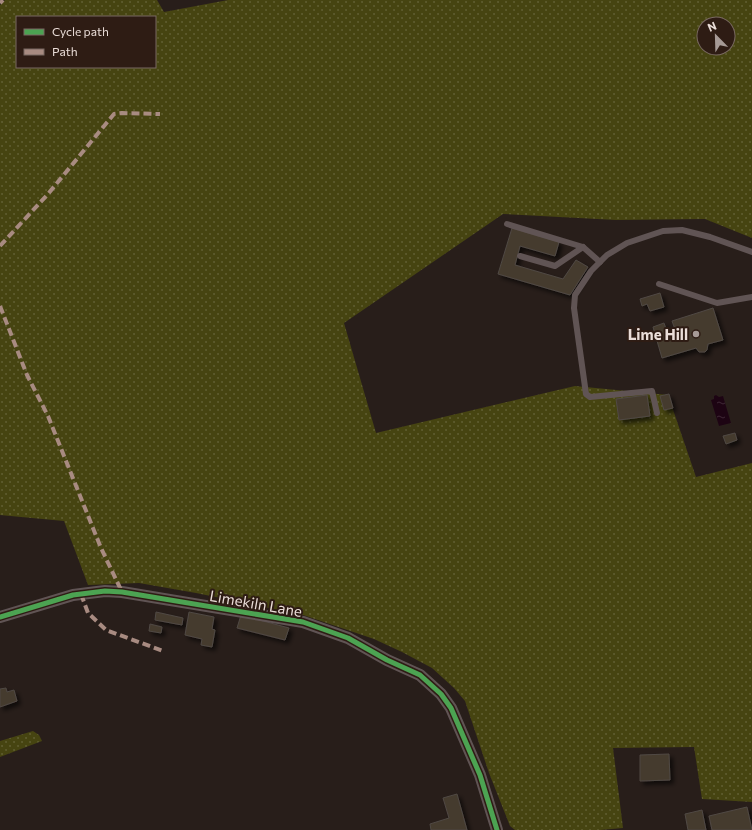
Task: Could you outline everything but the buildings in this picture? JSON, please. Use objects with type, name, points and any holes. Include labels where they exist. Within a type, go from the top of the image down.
[{"type":"street","name":"Limekiln Lane","points":[[0,617],[73,596],[105,591],[122,592],[303,622],[348,638],[387,660],[420,675],[441,694],[452,708],[480,775],[497,830]]},
{"type":"lane","points":[[508,224],[583,247],[600,262]]},
{"type":"lane","points":[[657,413],[652,391],[590,397],[586,394],[574,308],[575,295],[591,271],[607,255],[627,243],[663,232],[682,230],[752,252]]},
{"type":"lane","points":[[520,256],[555,266],[583,247]]},
{"type":"lane","points":[[659,284],[717,303],[752,296]]},
{"type":"shaded area","points":[[5,0],[157,0],[164,12],[228,0],[752,0],[752,238],[705,219],[616,220],[503,214],[344,323],[376,433],[575,386],[668,395],[696,477],[752,463],[752,802],[702,799],[694,747],[613,748],[623,828],[600,830],[515,830],[510,826],[489,773],[465,701],[454,688],[432,668],[374,639],[303,615],[139,583],[88,585],[64,521],[0,515],[0,5]]},
{"type":"shaded area","points":[[33,731],[39,735],[42,741],[0,757],[0,741]]},
{"type":"water","points":[[716,395],[719,397],[723,396],[731,423],[719,426],[711,400],[714,399],[714,396]]},
{"type":"marked path","points":[[0,3],[3,0]]},
{"type":"marked path","points":[[0,246],[48,194],[114,114],[160,114]]},
{"type":"marked path","points":[[0,306],[27,375],[48,416],[101,548],[122,592]]},
{"type":"marked path","points":[[81,594],[88,613],[106,630],[163,651]]},
{"type":"cycle path","points":[[0,617],[73,595],[105,591],[122,592],[303,622],[348,638],[387,660],[420,675],[441,694],[451,708],[480,775],[497,830]]},
{"type":"place","name":"Lime Hill","points":[[696,334]]}]
